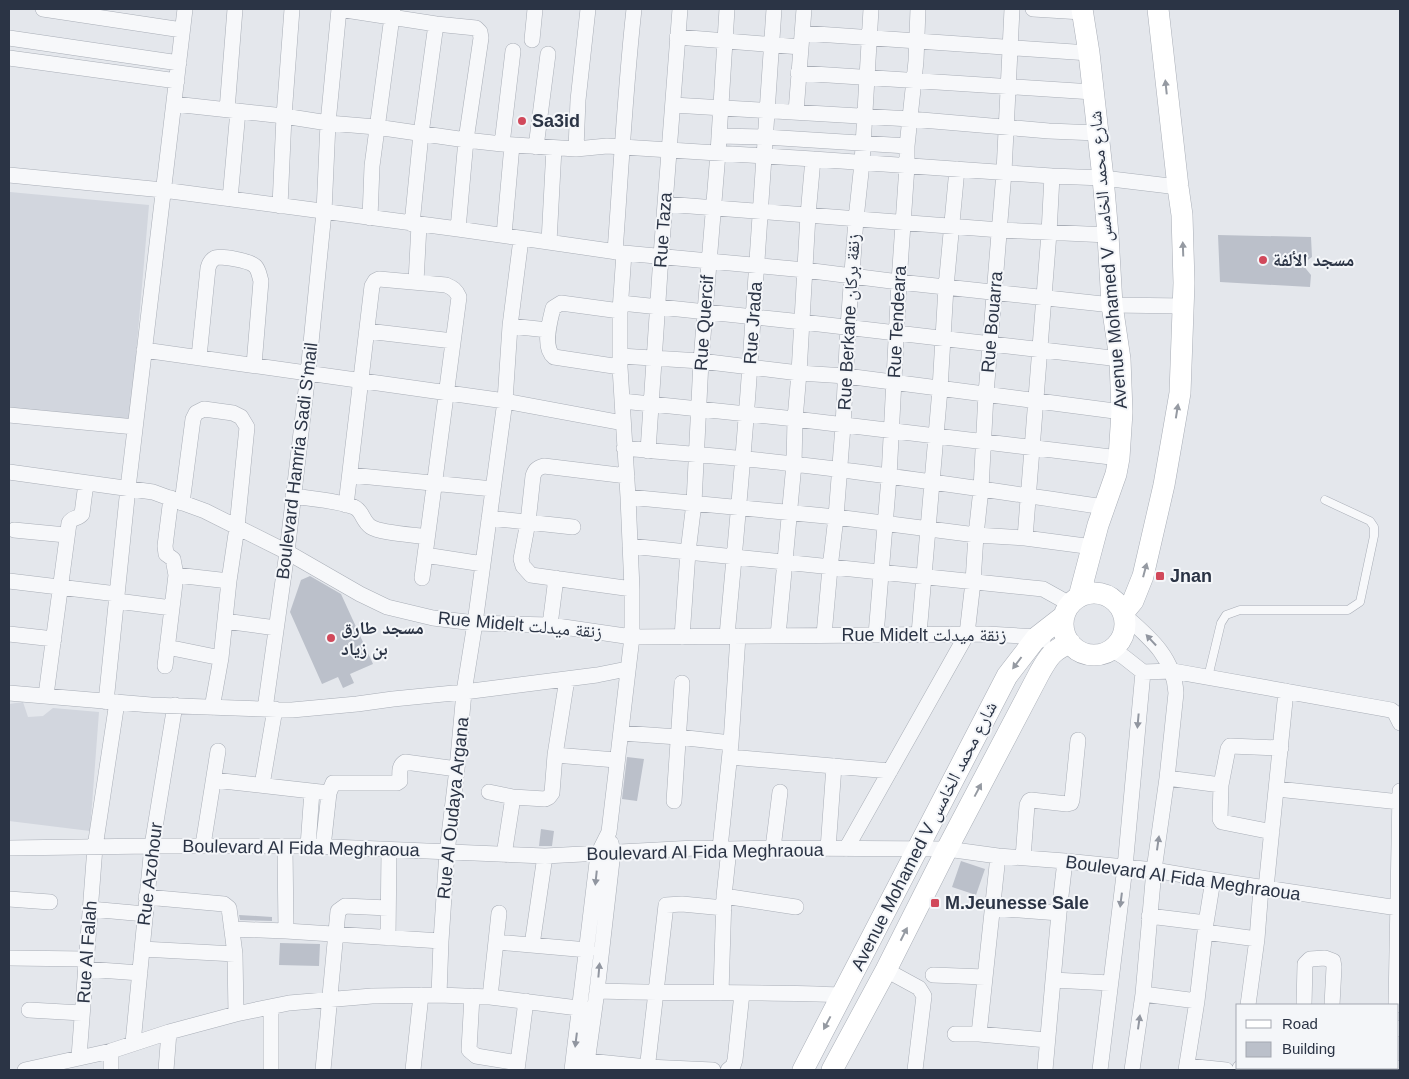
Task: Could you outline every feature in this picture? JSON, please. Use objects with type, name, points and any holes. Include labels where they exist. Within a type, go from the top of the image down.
[{"type":"street","points":[[43,9],[182,30]]},
{"type":"street","name":"Rue Al Falah","points":[[79,1057],[95,847],[112,702],[117,598],[128,488],[185,9]]},
{"type":"street","points":[[230,199],[235,9]]},
{"type":"street","points":[[280,206],[292,9]]},
{"type":"street","points":[[339,9],[392,13],[436,24],[476,28],[481,34],[466,140],[458,229]]},
{"type":"street","name":"Boulevard Hamria Sadi S'mail","points":[[262,785],[276,628],[308,373],[324,212],[328,123],[339,9]]},
{"type":"street","points":[[532,40],[535,9]]},
{"type":"street","points":[[576,149],[578,100],[588,9]]},
{"type":"street","points":[[634,9],[625,91],[620,253],[620,362],[628,497],[632,637],[609,832],[588,950],[587,1066],[713,1070]]},
{"type":"street","name":"Rue Taza","points":[[648,451],[680,9]]},
{"type":"street","name":"Rue Quercif","points":[[682,637],[688,552],[694,503],[701,362],[718,153],[727,9]]},
{"type":"street","name":"Rue Jrada","points":[[721,994],[724,849],[730,750],[734,556],[750,366],[774,9]]},
{"type":"street","points":[[796,112],[804,9]]},
{"type":"street","name":"Rue Berkane زنقة بركان","points":[[824,635],[844,426],[848,327],[862,163],[871,9]]},
{"type":"street","name":"Rue Tendeara","points":[[876,635],[889,477],[907,146],[914,80],[918,9]]},
{"type":"street","name":"Rue Bouarra","points":[[967,634],[973,582],[1000,230],[1012,9]]},
{"type":"street","points":[[1033,9],[1082,10]]},
{"type":"street","name":"Avenue Mohamed V شارع محمد الخامس","points":[[802,1070],[1007,676],[1037,637],[1071,606],[1093,547],[1116,474],[1122,412],[1120,359],[1112,305],[1108,235],[1089,53],[1082,10]]},
{"type":"street","points":[[370,218],[376,127],[392,13]]},
{"type":"street","points":[[1132,1070],[1143,994],[1149,916],[1167,778],[1176,679],[1154,642],[1123,614],[1116,602],[1105,595],[1091,593],[1071,606],[1063,628],[1064,646],[1094,655],[1103,653],[1117,644],[1124,630],[1123,614],[1133,601],[1143,576],[1164,485],[1180,393],[1184,306],[1182,215],[1160,15]]},
{"type":"street","points":[[416,282],[415,224],[421,134],[436,24]]},
{"type":"street","points":[[678,37],[772,45],[801,40],[869,37],[1089,53]]},
{"type":"street","points":[[9,38],[179,63]]},
{"type":"street","points":[[504,235],[513,51]]},
{"type":"street","points":[[536,147],[548,54]]},
{"type":"street","points":[[9,58],[177,81]]},
{"type":"street","points":[[798,73],[1093,92]]},
{"type":"street","points":[[174,104],[536,147],[576,149],[623,147],[813,158],[862,163],[1102,178],[1178,187]]},
{"type":"street","points":[[673,105],[910,119],[1006,128],[1097,133]]},
{"type":"street","points":[[719,136],[907,146]]},
{"type":"street","points":[[548,242],[554,148]]},
{"type":"street","points":[[778,636],[794,464],[795,419],[813,158]]},
{"type":"street","points":[[918,634],[957,168]]},
{"type":"street","points":[[9,175],[163,190],[504,235],[620,253],[805,270],[1112,305],[1184,306]]},
{"type":"street","points":[[1025,538],[1052,176]]},
{"type":"street","points":[[665,204],[1000,230],[1108,235]]},
{"type":"street","name":"Rue Al Oudaya Argana","points":[[439,994],[447,852],[458,769],[464,692],[505,401],[510,326],[521,239]]},
{"type":"street","points":[[199,357],[208,268],[210,262],[220,256],[250,262],[259,272],[254,365]]},
{"type":"street","points":[[346,505],[372,286],[379,279],[452,287],[459,297],[422,578]]},
{"type":"street","points":[[1120,359],[705,311],[561,303],[554,308],[548,330],[549,349],[554,357],[620,362],[654,358],[750,366],[846,376],[1122,412]]},
{"type":"street","points":[[510,326],[548,330]]},
{"type":"street","points":[[367,331],[453,341]]},
{"type":"street","points":[[144,350],[447,392],[623,423]]},
{"type":"street","points":[[622,401],[892,430],[1119,458]]},
{"type":"street","points":[[164,666],[176,575],[173,559],[166,554],[165,546],[177,501],[193,419],[196,413],[204,409],[233,413],[241,417],[247,427],[238,527],[229,581],[221,658],[212,708]]},
{"type":"street","points":[[9,415],[135,427]]},
{"type":"street","points":[[624,448],[794,464],[1105,507]]},
{"type":"street","points":[[627,476],[544,466],[538,467],[533,476],[528,522],[521,559],[523,566],[531,575],[632,589]]},
{"type":"street","name":"Rue Midelt زنقة ميدلت","points":[[9,472],[153,492],[205,511],[238,527],[387,607],[433,618],[475,623],[550,625],[632,637],[987,634],[1037,637],[1064,646]]},
{"type":"street","points":[[350,475],[493,489]]},
{"type":"street","points":[[46,695],[66,535],[71,520],[82,514],[86,483]]},
{"type":"street","points":[[293,496],[356,508],[360,511],[365,522],[376,529],[428,537]]},
{"type":"street","points":[[628,497],[790,512],[976,535],[1025,538],[1093,547]]},
{"type":"street","points":[[489,518],[574,527]]},
{"type":"street","points":[[14,530],[66,535]]},
{"type":"street","points":[[630,546],[785,561],[830,568],[1043,590],[1071,606]]},
{"type":"street","points":[[425,555],[483,564]]},
{"type":"street","points":[[176,575],[229,581]]},
{"type":"street","points":[[550,625],[556,578]]},
{"type":"street","points":[[9,581],[172,608]]},
{"type":"street","points":[[225,621],[276,628]]},
{"type":"street","points":[[9,634],[54,639]]},
{"type":"street","points":[[846,849],[967,634]]},
{"type":"street","name":"Avenue Mohamed V شارع محمد الخامس","points":[[832,1070],[1046,661],[1064,646]]},
{"type":"street","points":[[167,647],[221,658]]},
{"type":"street","points":[[1111,649],[1143,672],[1172,670],[1391,710],[1395,713],[1400,723]]},
{"type":"street","points":[[9,693],[112,702],[212,708],[292,710],[464,692],[597,675],[627,669]]},
{"type":"street","points":[[1100,1070],[1125,866],[1143,672]]},
{"type":"street","points":[[489,792],[512,797],[545,799],[552,793],[555,755],[567,679]]},
{"type":"street","points":[[674,801],[682,682]]},
{"type":"street","points":[[1248,1004],[1272,832],[1286,691]]},
{"type":"street","name":"Rue Azohour","points":[[133,1043],[152,846],[175,705]]},
{"type":"street","points":[[621,733],[678,737],[730,750],[834,766],[890,771]]},
{"type":"street","points":[[1023,858],[1027,805],[1029,802],[1032,800],[1071,803],[1078,740]]},
{"type":"street","points":[[1272,832],[1222,822],[1220,819],[1222,785],[1228,748],[1230,746],[1281,748]]},
{"type":"street","points":[[204,845],[218,751]]},
{"type":"street","points":[[555,755],[616,760]]},
{"type":"street","points":[[323,847],[329,793],[332,785],[336,782],[397,784],[400,781],[400,767],[405,762],[458,769]]},
{"type":"street","points":[[828,849],[834,766]]},
{"type":"street","points":[[1167,778],[1222,785]]},
{"type":"street","points":[[214,780],[329,793]]},
{"type":"street","points":[[1277,789],[1400,802]]},
{"type":"street","points":[[308,846],[312,791]]},
{"type":"street","points":[[1396,1004],[1400,791]]},
{"type":"street","points":[[774,848],[780,792]]},
{"type":"street","points":[[504,855],[512,797]]},
{"type":"street","name":"Boulevard Al Fida Meghraoua","points":[[9,848],[204,845],[308,846],[545,856],[695,848],[917,848],[1125,866],[1263,888],[1399,903]]},
{"type":"street","points":[[285,847],[286,931]]},
{"type":"street","points":[[388,938],[389,850]]},
{"type":"street","points":[[572,1070],[587,1009],[597,991],[606,853]]},
{"type":"street","points":[[532,945],[545,856]]},
{"type":"street","points":[[979,1034],[998,856]]},
{"type":"street","points":[[1045,1070],[1065,861]]},
{"type":"street","points":[[1213,880],[1198,1001],[1187,1068],[1226,1070]]},
{"type":"street","points":[[146,897],[224,904],[229,908],[235,954],[236,1014]]},
{"type":"street","points":[[9,899],[50,902]]},
{"type":"street","points":[[647,1069],[666,904],[724,902],[796,907]]},
{"type":"street","points":[[323,1070],[338,911],[345,906],[388,908]]},
{"type":"street","points":[[992,908],[1059,913]]},
{"type":"street","points":[[90,910],[145,914]]},
{"type":"street","points":[[490,997],[500,913]]},
{"type":"street","points":[[1149,916],[1257,939]]},
{"type":"street","points":[[232,929],[441,941]]},
{"type":"street","points":[[497,942],[588,950]]},
{"type":"street","points":[[142,949],[235,954]]},
{"type":"street","points":[[9,958],[86,964],[140,973]]},
{"type":"street","points":[[1304,1004],[1306,964],[1310,959],[1325,958],[1334,961],[1332,1004]]},
{"type":"street","points":[[886,970],[919,988],[924,996],[915,1070]]},
{"type":"street","points":[[933,975],[985,977]]},
{"type":"street","points":[[1053,980],[1110,983]]},
{"type":"street","points":[[597,991],[842,995]]},
{"type":"street","points":[[728,1070],[733,1066],[735,1060],[742,993]]},
{"type":"street","points":[[25,1070],[56,1066],[79,1057],[111,1051],[169,1032],[236,1014],[289,1003],[329,999],[439,994],[490,997],[587,1009]]},
{"type":"street","points":[[1143,994],[1198,1001]]},
{"type":"street","points":[[413,1070],[421,995]]},
{"type":"street","points":[[472,996],[469,1050],[476,1056],[518,1067],[526,1001]]},
{"type":"street","points":[[271,1006],[271,1070]]},
{"type":"street","points":[[28,1010],[82,1013]]},
{"type":"street","points":[[166,1070],[169,1032]]},
{"type":"street","points":[[955,1034],[979,1034],[1047,1040]]},
{"type":"street","points":[[111,1051],[111,1070]]},
{"type":"lane","points":[[1208,677],[1221,623],[1226,615],[1240,610],[1348,610],[1360,602],[1374,536],[1374,527],[1370,521],[1325,500]]},
{"type":"shaded area","points":[[10,192],[149,205],[130,424],[9,409]]},
{"type":"shaded area","points":[[23,702],[28,717],[43,716],[53,708],[99,712],[90,831],[9,821],[9,704]]},
{"type":"building","name":"مسجد الألفة","points":[[1218,235],[1311,237],[1312,257],[1302,264],[1311,275],[1310,287],[1220,282]]},
{"type":"building","name":"مسجد طارق بن زياد","points":[[310,576],[341,594],[373,664],[350,674],[354,683],[343,688],[338,677],[322,684],[290,612],[301,580]]},
{"type":"building","points":[[627,757],[644,759],[637,801],[622,799]]},
{"type":"building","points":[[541,829],[554,831],[552,846],[539,846]]},
{"type":"building","points":[[961,861],[985,869],[976,895],[952,887]]},
{"type":"building","points":[[239,915],[272,917],[272,921],[240,920]]},
{"type":"building","points":[[280,943],[320,944],[319,966],[279,965]]},
{"type":"place","name":"Sa3id","points":[[522,121]]},
{"type":"place","name":"مسجد الألفة","points":[[1263,260]]},
{"type":"place","name":"Jnan","points":[[1160,576]]},
{"type":"place","name":"مسجد طارق بن زياد","points":[[331,638]]},
{"type":"place","name":"M.Jeunesse Sale","points":[[935,903]]}]
